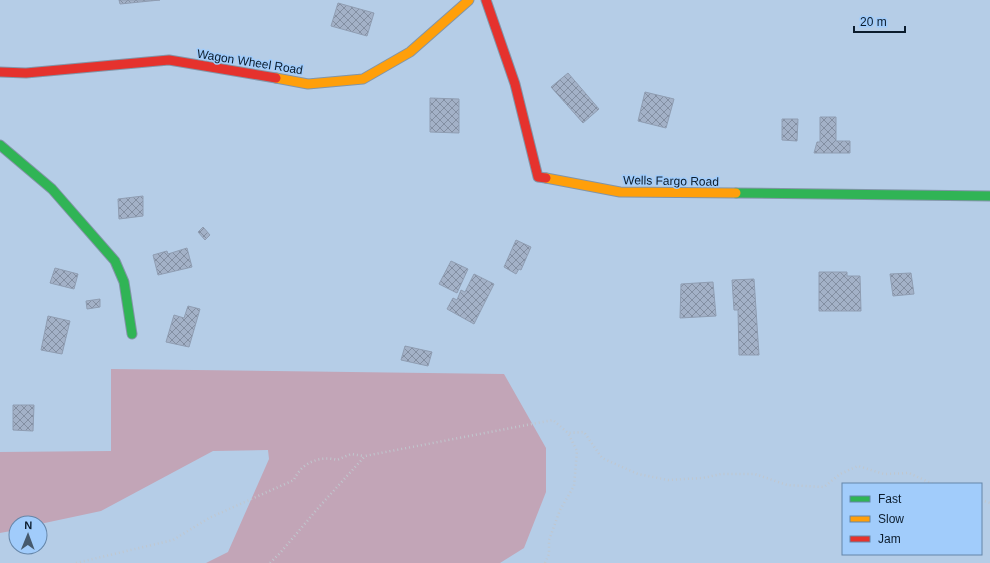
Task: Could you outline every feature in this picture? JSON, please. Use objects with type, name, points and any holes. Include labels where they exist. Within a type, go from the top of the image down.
[{"type":"street","name":"Wagon Wheel Road","points":[[0,72],[26,73],[169,60],[308,84],[363,79],[410,52],[469,0]]},
{"type":"street","name":"Wells Fargo Road","points":[[486,0],[515,84],[538,177],[620,192],[990,196]]},
{"type":"street","points":[[0,145],[52,189],[115,261],[124,282],[132,334]]},
{"type":"path","points":[[76,563],[173,540],[209,518],[294,480],[298,471],[309,463],[327,457],[337,460],[351,454],[365,456],[553,420],[568,433],[577,451],[574,486],[560,510],[549,540],[549,554],[545,563]]},
{"type":"path","points":[[568,433],[584,432],[602,458],[638,474],[668,480],[703,478],[721,474],[755,474],[786,485],[824,487],[840,474],[858,466],[884,474],[909,472],[931,483]]},
{"type":"path","points":[[270,563],[282,552],[319,507],[365,456]]},
{"type":"shaded area","points":[[111,369],[504,374],[546,448],[546,492],[524,548],[500,563],[206,563],[228,552],[269,459],[268,450],[213,451],[101,511],[48,522],[48,515],[8,515],[8,532],[0,533],[0,452],[111,451]]},
{"type":"building","points":[[119,0],[160,0],[120,4]]},
{"type":"building","points":[[338,3],[374,13],[367,36],[331,26]]},
{"type":"building","points":[[568,73],[599,109],[583,123],[551,87]]},
{"type":"building","points":[[645,92],[674,99],[666,128],[638,121]]},
{"type":"building","points":[[430,98],[459,99],[459,133],[430,132]]},
{"type":"building","points":[[820,117],[836,117],[836,141],[850,141],[850,153],[814,153],[817,142],[820,142]]},
{"type":"building","points":[[782,119],[798,119],[797,141],[782,140]]},
{"type":"building","points":[[143,196],[143,216],[119,219],[118,199]]},
{"type":"building","points":[[203,227],[210,235],[205,240],[198,232]]},
{"type":"building","points":[[516,240],[531,247],[521,270],[519,269],[516,274],[504,267]]},
{"type":"building","points":[[187,248],[192,267],[158,275],[153,255],[167,251],[168,254]]},
{"type":"building","points":[[451,261],[468,269],[457,293],[439,284]]},
{"type":"building","points":[[55,268],[78,274],[74,289],[50,283]]},
{"type":"building","points":[[819,272],[847,272],[847,276],[860,276],[861,311],[819,311]]},
{"type":"building","points":[[911,273],[914,294],[893,296],[890,274]]},
{"type":"building","points":[[474,274],[494,284],[474,324],[447,309],[453,298],[457,300],[461,290],[465,292]]},
{"type":"building","points":[[754,279],[759,355],[739,355],[738,310],[734,310],[732,280]]},
{"type":"building","points":[[713,282],[716,316],[680,318],[681,284]]},
{"type":"building","points":[[100,299],[100,307],[87,309],[86,301]]},
{"type":"building","points":[[188,306],[200,309],[189,347],[166,342],[174,315],[184,318]]},
{"type":"building","points":[[48,316],[70,321],[62,354],[41,350]]},
{"type":"building","points":[[405,346],[432,352],[428,366],[401,360]]},
{"type":"building","points":[[13,405],[34,405],[33,431],[13,430]]},
{"type":"traffic: fast","points":[[0,145],[52,189],[115,261],[124,282],[132,334]]},
{"type":"traffic: fast","points":[[736,193],[990,196]]},
{"type":"traffic: slow","points":[[276,78],[308,84],[363,79],[410,52],[469,0]]},
{"type":"traffic: slow","points":[[546,178],[620,192],[736,193]]},
{"type":"traffic: jam","points":[[486,0],[515,84],[538,177],[546,178]]},
{"type":"traffic: jam","points":[[0,72],[26,73],[169,60],[276,78]]}]
